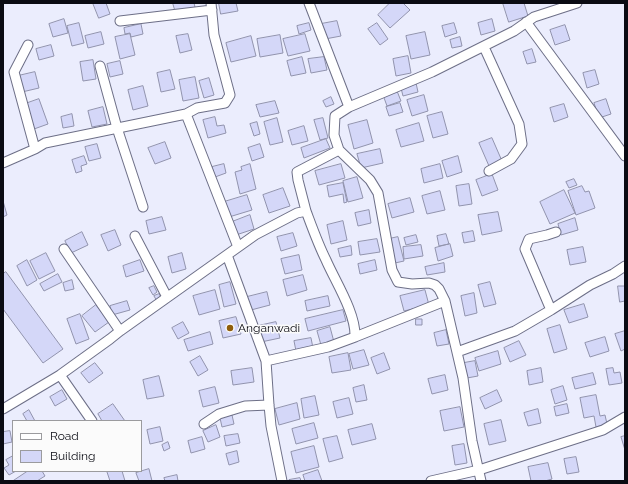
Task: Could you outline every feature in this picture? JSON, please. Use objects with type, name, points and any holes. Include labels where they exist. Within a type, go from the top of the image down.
[{"type":"street","points":[[309,3],[349,107]]},
{"type":"street","points":[[481,481],[472,442],[463,378],[445,301],[439,289],[435,285],[429,283],[412,284],[398,282],[392,270],[378,193],[370,180],[340,150],[334,135],[335,116],[349,107],[432,72],[514,32],[534,17],[577,3]]},
{"type":"street","points":[[3,163],[45,143],[186,114],[197,108],[225,103],[230,95],[214,35],[212,6],[120,21]]},
{"type":"street","points":[[526,22],[625,156]]},
{"type":"street","points":[[28,45],[14,72],[35,149]]},
{"type":"street","points":[[484,46],[519,124],[522,144],[511,159],[489,171]]},
{"type":"street","points":[[100,66],[117,128],[142,207]]},
{"type":"street","points":[[186,114],[238,247]]},
{"type":"street","points":[[340,150],[297,172],[306,211],[326,260],[346,300],[355,329],[355,337]]},
{"type":"street","points":[[3,409],[60,375],[255,235],[297,213],[306,211]]},
{"type":"street","points":[[552,310],[525,249],[529,239],[556,232]]},
{"type":"street","points":[[135,236],[167,297]]},
{"type":"street","points":[[64,249],[120,331]]},
{"type":"street","points":[[227,255],[266,361],[271,426],[282,481]]},
{"type":"street","points":[[457,352],[515,331],[625,266]]},
{"type":"street","points":[[266,361],[328,347],[445,301]]},
{"type":"street","points":[[60,375],[91,420]]},
{"type":"street","points":[[204,424],[219,414],[245,406],[269,405]]},
{"type":"street","points":[[431,481],[479,470],[603,430],[625,417]]},
{"type":"building","points":[[93,3],[106,3],[110,14],[99,18]]},
{"type":"building","points":[[173,3],[194,3],[195,7],[176,13]]},
{"type":"building","points":[[219,3],[236,3],[238,11],[221,14]]},
{"type":"building","points":[[390,3],[403,3],[410,10],[390,28],[378,15]]},
{"type":"building","points":[[503,3],[524,3],[528,16],[509,22]]},
{"type":"building","points":[[64,19],[68,33],[53,37],[49,24]]},
{"type":"building","points":[[492,19],[495,31],[481,35],[478,23]]},
{"type":"building","points":[[337,21],[341,36],[325,39],[321,24]]},
{"type":"building","points":[[79,23],[84,43],[72,46],[67,26]]},
{"type":"building","points":[[309,23],[311,30],[299,34],[297,26]]},
{"type":"building","points":[[377,23],[388,39],[380,45],[368,29]]},
{"type":"building","points":[[454,23],[457,33],[445,37],[442,26]]},
{"type":"building","points":[[141,24],[143,34],[131,37],[130,33],[125,34],[124,28]]},
{"type":"building","points":[[565,25],[570,40],[555,45],[550,30]]},
{"type":"building","points":[[101,32],[104,44],[88,48],[85,36]]},
{"type":"building","points":[[425,32],[430,55],[411,59],[406,36]]},
{"type":"building","points":[[130,34],[135,55],[120,59],[115,37]]},
{"type":"building","points":[[188,34],[192,50],[180,53],[176,36]]},
{"type":"building","points":[[305,34],[310,51],[288,56],[283,39]]},
{"type":"building","points":[[280,35],[283,53],[260,57],[257,39]]},
{"type":"building","points":[[251,36],[256,56],[231,62],[226,43]]},
{"type":"building","points":[[460,37],[462,46],[452,48],[450,40]]},
{"type":"building","points":[[51,45],[54,56],[39,60],[36,49]]},
{"type":"building","points":[[532,49],[536,62],[527,64],[523,52]]},
{"type":"building","points":[[408,56],[411,73],[396,76],[393,59]]},
{"type":"building","points":[[302,57],[306,73],[291,76],[287,61]]},
{"type":"building","points":[[324,57],[327,70],[311,73],[308,59]]},
{"type":"building","points":[[93,60],[96,79],[83,81],[80,62]]},
{"type":"building","points":[[120,61],[123,74],[110,77],[107,64]]},
{"type":"building","points":[[170,70],[175,89],[161,92],[157,73]]},
{"type":"building","points":[[595,70],[599,84],[587,88],[583,73]]},
{"type":"building","points":[[35,72],[39,88],[22,92],[18,76]]},
{"type":"building","points":[[195,77],[199,98],[183,101],[179,80]]},
{"type":"building","points":[[209,78],[214,95],[204,98],[199,81]]},
{"type":"building","points":[[416,83],[418,92],[403,96],[401,88]]},
{"type":"building","points":[[143,86],[148,106],[133,110],[128,90]]},
{"type":"building","points":[[397,91],[401,101],[387,106],[383,95]]},
{"type":"building","points":[[424,95],[428,111],[412,116],[407,100]]},
{"type":"building","points":[[331,97],[334,104],[326,107],[323,101]]},
{"type":"building","points":[[39,99],[48,124],[34,129],[25,104]]},
{"type":"building","points":[[606,99],[611,114],[599,118],[594,103]]},
{"type":"building","points":[[275,101],[279,113],[260,117],[256,105]]},
{"type":"building","points":[[400,103],[403,112],[389,116],[386,107]]},
{"type":"building","points":[[564,104],[568,117],[554,122],[550,108]]},
{"type":"building","points":[[103,107],[107,124],[92,127],[88,111]]},
{"type":"building","points":[[442,112],[448,134],[433,138],[427,116]]},
{"type":"building","points":[[72,114],[74,126],[63,128],[61,117]]},
{"type":"building","points":[[215,117],[217,126],[224,125],[226,133],[208,138],[203,120]]},
{"type":"building","points":[[277,118],[283,142],[270,145],[264,122]]},
{"type":"building","points":[[323,118],[328,138],[320,140],[314,120]]},
{"type":"building","points":[[367,120],[373,143],[354,149],[348,125]]},
{"type":"building","points":[[257,122],[260,134],[254,136],[250,124]]},
{"type":"building","points":[[419,123],[424,141],[401,147],[396,130]]},
{"type":"building","points":[[304,126],[308,141],[292,145],[288,131]]},
{"type":"building","points":[[492,138],[502,161],[489,166],[479,143]]},
{"type":"building","points":[[326,139],[330,148],[304,158],[301,148]]},
{"type":"building","points":[[165,142],[171,158],[155,164],[148,148]]},
{"type":"building","points":[[97,144],[101,158],[89,161],[85,147]]},
{"type":"building","points":[[260,144],[264,157],[252,161],[248,148]]},
{"type":"building","points":[[380,149],[383,163],[361,168],[357,154]]},
{"type":"building","points":[[84,156],[87,164],[81,166],[82,171],[76,173],[72,160]]},
{"type":"building","points":[[458,156],[462,172],[447,177],[442,161]]},
{"type":"building","points":[[224,164],[226,173],[215,177],[212,167]]},
{"type":"building","points":[[250,164],[256,189],[240,194],[235,172],[242,170],[241,167]]},
{"type":"building","points":[[341,164],[345,178],[319,185],[315,171]]},
{"type":"building","points":[[440,164],[443,178],[424,183],[421,169]]},
{"type":"building","points":[[492,174],[498,190],[482,196],[476,180]]},
{"type":"building","points":[[357,177],[363,198],[348,202],[343,181]]},
{"type":"building","points":[[574,179],[577,185],[569,188],[566,182]]},
{"type":"building","points":[[343,183],[347,202],[344,203],[343,194],[329,197],[327,186]]},
{"type":"building","points":[[469,184],[472,204],[459,206],[456,186]]},
{"type":"building","points":[[582,186],[585,192],[589,191],[595,208],[576,215],[568,191]]},
{"type":"building","points":[[283,188],[290,206],[269,213],[263,195]]},
{"type":"building","points":[[564,190],[575,213],[550,224],[540,202]]},
{"type":"building","points":[[440,191],[445,210],[427,214],[422,196]]},
{"type":"building","points":[[247,195],[252,210],[229,217],[224,202]]},
{"type":"building","points":[[410,198],[414,212],[392,218],[388,204]]},
{"type":"building","points":[[3,201],[7,215],[3,217]]},
{"type":"building","points":[[369,210],[371,223],[358,226],[355,213]]},
{"type":"building","points":[[498,212],[502,231],[482,235],[478,215]]},
{"type":"building","points":[[250,215],[254,229],[236,235],[232,222]]},
{"type":"building","points":[[162,217],[166,230],[149,234],[146,221]]},
{"type":"building","points":[[575,218],[578,230],[561,235],[558,224]]},
{"type":"building","points":[[343,221],[347,240],[331,244],[327,225]]},
{"type":"building","points":[[115,230],[121,245],[108,251],[101,235]]},
{"type":"building","points":[[473,231],[475,241],[464,243],[462,233]]},
{"type":"building","points":[[82,232],[88,245],[71,253],[65,241]]},
{"type":"building","points":[[293,233],[297,246],[281,251],[277,237]]},
{"type":"building","points":[[446,234],[449,244],[439,246],[437,236]]},
{"type":"building","points":[[416,235],[418,242],[406,245],[404,238]]},
{"type":"building","points":[[398,237],[404,261],[395,263],[389,239]]},
{"type":"building","points":[[377,239],[380,252],[360,255],[358,242]]},
{"type":"building","points":[[450,244],[453,256],[438,261],[435,248]]},
{"type":"building","points":[[421,245],[423,256],[404,259],[403,247]]},
{"type":"building","points":[[351,246],[352,255],[340,257],[338,249]]},
{"type":"building","points":[[583,247],[586,262],[570,265],[567,250]]},
{"type":"building","points":[[46,253],[55,271],[39,279],[30,261]]},
{"type":"building","points":[[182,253],[186,269],[172,273],[168,257]]},
{"type":"building","points":[[299,255],[302,270],[285,274],[281,259]]},
{"type":"building","points":[[27,260],[37,280],[27,286],[17,266]]},
{"type":"building","points":[[140,260],[144,271],[126,277],[123,266]]},
{"type":"building","points":[[375,260],[377,270],[360,274],[358,264]]},
{"type":"building","points":[[444,263],[445,272],[427,275],[425,267]]},
{"type":"building","points":[[6,272],[63,349],[43,363],[3,309],[3,274]]},
{"type":"building","points":[[58,274],[62,282],[44,291],[40,284]]},
{"type":"building","points":[[303,275],[307,290],[287,296],[283,280]]},
{"type":"building","points":[[72,280],[74,289],[65,291],[63,283]]},
{"type":"building","points":[[230,282],[236,304],[224,307],[219,285]]},
{"type":"building","points":[[490,282],[496,304],[484,307],[478,285]]},
{"type":"building","points":[[154,286],[157,292],[153,295],[149,288]]},
{"type":"building","points":[[618,286],[625,286],[625,301],[620,302]]},
{"type":"building","points":[[215,290],[220,309],[199,315],[193,296]]},
{"type":"building","points":[[425,290],[429,305],[404,311],[400,296]]},
{"type":"building","points":[[267,292],[270,305],[251,310],[247,297]]},
{"type":"building","points":[[474,293],[477,313],[465,316],[461,296]]},
{"type":"building","points":[[159,294],[163,300],[158,303],[154,296]]},
{"type":"building","points":[[328,296],[330,306],[307,311],[305,301]]},
{"type":"building","points":[[127,301],[130,310],[112,315],[110,306]]},
{"type":"building","points":[[584,304],[588,317],[569,323],[564,310]]},
{"type":"building","points":[[96,305],[109,322],[95,332],[82,316]]},
{"type":"building","points":[[343,310],[346,321],[308,331],[305,319]]},
{"type":"building","points":[[80,314],[89,339],[76,344],[67,319]]},
{"type":"building","name":"Anganwadi","points":[[236,317],[241,334],[223,338],[219,321]]},
{"type":"building","points":[[416,319],[422,319],[422,325],[416,325]]},
{"type":"building","points":[[183,322],[189,333],[178,339],[172,328]]},
{"type":"building","points":[[276,322],[280,338],[261,342],[258,326]]},
{"type":"building","points":[[560,325],[567,349],[554,353],[547,329]]},
{"type":"building","points":[[330,327],[334,342],[321,345],[317,331]]},
{"type":"building","points":[[446,330],[449,344],[437,346],[434,333]]},
{"type":"building","points":[[625,331],[625,349],[621,351],[615,334]]},
{"type":"building","points":[[210,332],[213,344],[188,351],[184,340]]},
{"type":"building","points":[[605,337],[609,351],[590,357],[585,343]]},
{"type":"building","points":[[311,338],[313,348],[296,351],[294,341]]},
{"type":"building","points":[[519,341],[526,355],[510,362],[504,348]]},
{"type":"building","points":[[364,350],[369,365],[353,369],[349,354]]},
{"type":"building","points":[[498,351],[501,364],[479,371],[475,358]]},
{"type":"building","points":[[348,353],[351,370],[332,373],[329,357]]},
{"type":"building","points":[[384,353],[390,369],[377,374],[371,358]]},
{"type":"building","points":[[200,356],[208,370],[198,376],[190,362]]},
{"type":"building","points":[[475,361],[478,376],[467,378],[464,363]]},
{"type":"building","points":[[95,363],[103,373],[89,383],[81,373]]},
{"type":"building","points":[[252,368],[254,382],[233,385],[231,371]]},
{"type":"building","points":[[541,368],[543,382],[529,385],[527,371]]},
{"type":"building","points":[[613,368],[614,373],[620,372],[622,383],[609,385],[606,369]]},
{"type":"building","points":[[593,373],[596,384],[575,389],[572,378]]},
{"type":"building","points":[[445,375],[448,390],[432,394],[428,379]]},
{"type":"building","points":[[159,376],[164,396],[147,399],[143,380]]},
{"type":"building","points":[[364,385],[367,400],[356,402],[353,388]]},
{"type":"building","points":[[563,386],[567,400],[555,404],[551,390]]},
{"type":"building","points":[[215,387],[219,403],[203,407],[199,391]]},
{"type":"building","points":[[62,390],[67,399],[55,406],[50,397]]},
{"type":"building","points":[[497,390],[502,401],[485,409],[480,398]]},
{"type":"building","points":[[596,395],[600,416],[605,415],[607,424],[596,427],[594,416],[584,418],[580,398]]},
{"type":"building","points":[[315,396],[319,415],[304,418],[301,399]]},
{"type":"building","points":[[349,398],[353,414],[337,418],[333,402]]},
{"type":"building","points":[[297,403],[300,419],[279,425],[275,409]]},
{"type":"building","points":[[113,404],[124,420],[101,420],[98,414]]},
{"type":"building","points":[[567,404],[569,413],[556,416],[554,407]]},
{"type":"building","points":[[460,407],[464,427],[444,431],[440,411]]},
{"type":"building","points":[[538,409],[541,423],[528,426],[524,413]]},
{"type":"building","points":[[29,410],[34,420],[26,420],[23,414]]},
{"type":"building","points":[[232,415],[234,424],[222,427],[220,418]]},
{"type":"building","points":[[501,420],[506,441],[489,445],[484,424]]},
{"type":"building","points":[[314,423],[318,438],[296,444],[292,429]]},
{"type":"building","points":[[372,424],[376,439],[352,445],[348,430]]},
{"type":"building","points":[[216,425],[220,437],[208,442],[203,431]]},
{"type":"building","points":[[160,427],[163,441],[150,444],[147,430]]},
{"type":"building","points":[[10,431],[12,442],[3,444],[3,432]]},
{"type":"building","points":[[238,434],[240,443],[226,446],[224,436]]},
{"type":"building","points":[[337,436],[343,458],[329,462],[323,439]]},
{"type":"building","points":[[625,436],[625,450],[621,437]]},
{"type":"building","points":[[202,437],[205,449],[191,453],[188,441]]},
{"type":"building","points":[[168,442],[170,448],[164,451],[162,445]]},
{"type":"building","points":[[464,444],[467,463],[455,465],[452,446]]},
{"type":"building","points":[[314,446],[319,467],[296,473],[291,452]]},
{"type":"building","points":[[237,451],[239,462],[229,465],[226,454]]},
{"type":"building","points":[[12,457],[12,472],[14,472],[9,475],[4,468],[9,465],[6,460]]},
{"type":"building","points":[[576,457],[579,472],[567,474],[564,459]]},
{"type":"building","points":[[548,463],[552,479],[545,481],[531,481],[528,467]]},
{"type":"building","points":[[149,469],[152,481],[139,481],[136,473]]},
{"type":"building","points":[[318,470],[322,481],[305,481],[303,475]]},
{"type":"building","points":[[26,472],[43,472],[45,476],[37,481],[13,481]]},
{"type":"building","points":[[107,472],[122,472],[125,481],[110,481]]},
{"type":"building","points":[[177,475],[178,481],[165,481],[164,478]]},
{"type":"building","points":[[300,478],[301,481],[289,481],[289,480]]},
{"type":"place","name":"Anganwadi","points":[[230,328]]}]
